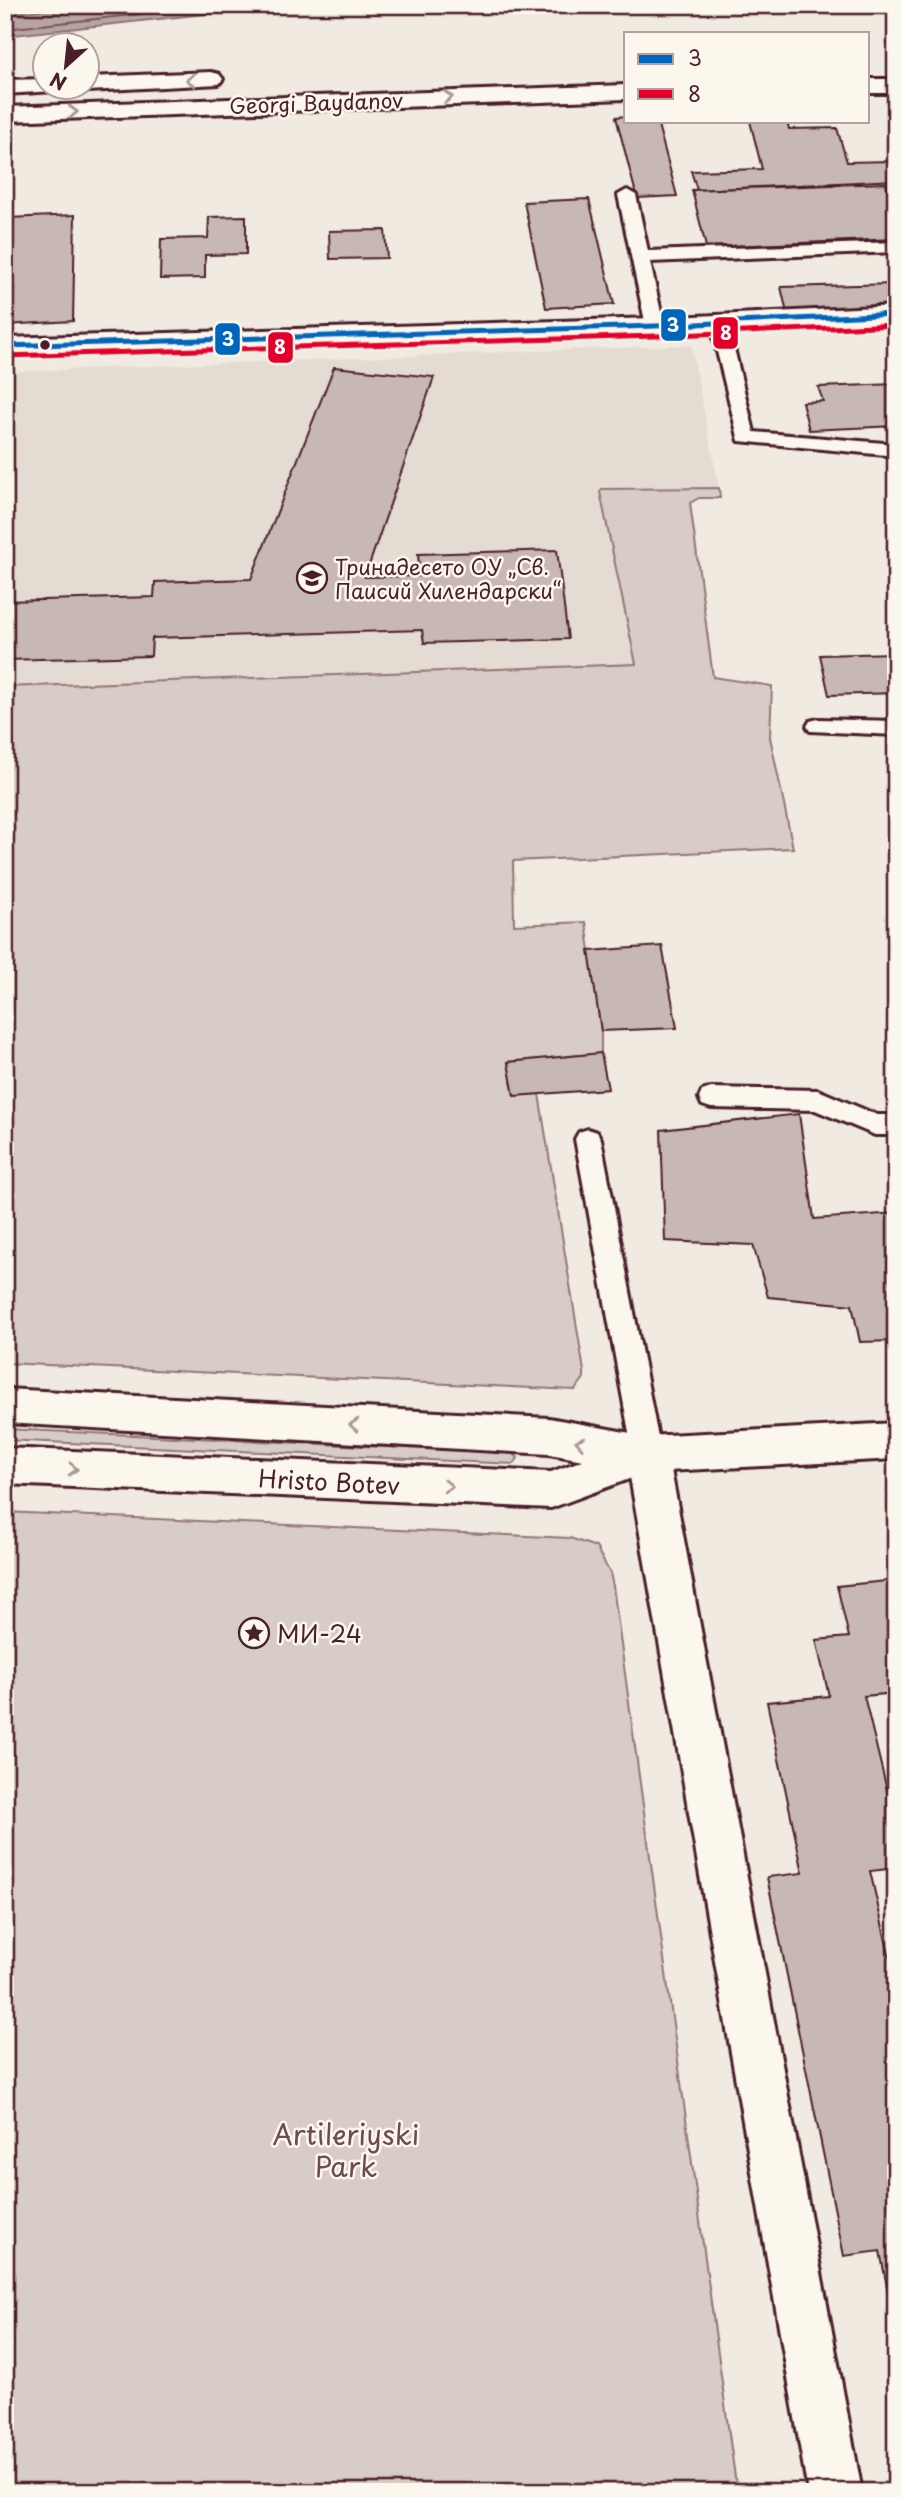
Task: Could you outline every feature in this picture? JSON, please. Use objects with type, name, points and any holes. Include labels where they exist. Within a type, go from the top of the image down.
[{"type":"street","name":"Georgi Baydanov","points":[[102,83],[227,78]]},
{"type":"street","points":[[5,87],[32,86]]},
{"type":"street","points":[[870,86],[896,86]]},
{"type":"street","name":"Georgi Baydanov","points":[[5,114],[624,92]]},
{"type":"street","points":[[5,346],[655,326],[896,314]]},
{"type":"street","name":"Hristo Botev","points":[[5,1406],[550,1436],[647,1454],[896,1441]]},
{"type":"street","points":[[647,1454],[835,2492]]},
{"type":"street","name":"Hristo Botev","points":[[5,1466],[551,1490],[647,1454]]},
{"type":"lane","points":[[627,195],[655,326]]},
{"type":"lane","points":[[640,257],[896,247]]},
{"type":"lane","points":[[719,323],[746,437],[896,450]]},
{"type":"lane","points":[[818,726],[896,728]]},
{"type":"lane","points":[[710,1098],[818,1100],[876,1125],[896,1125]]},
{"type":"lane","points":[[588,1139],[647,1454]]},
{"type":"shaded area","name":"Тринадесето ОУ „Св. Паисий Хилендарски“","points":[[691,345],[719,488],[602,489],[600,492],[636,664],[5,687],[5,372]]},
{"type":"green space","points":[[719,488],[720,498],[699,498],[690,503],[713,677],[772,686],[770,737],[793,848],[513,861],[514,925],[586,922],[601,1031],[601,1053],[508,1062],[514,1096],[539,1094],[584,1371],[584,1378],[575,1390],[5,1363],[5,687],[636,664],[600,492],[602,489]]},
{"type":"green space","points":[[5,1429],[513,1453],[518,1458],[514,1464],[5,1440]]},
{"type":"green space","name":"Artileriyski Park","points":[[5,1512],[570,1538],[596,1547],[610,1573],[613,1586],[737,2492],[5,2492]]},
{"type":"water","points":[[86,5],[287,5],[5,36],[5,14]]},
{"type":"building","points":[[624,116],[624,122],[657,122],[677,196],[637,198],[616,117]]},
{"type":"building","points":[[750,122],[787,122],[789,129],[837,128],[847,162],[892,161],[896,180],[697,190],[691,171],[762,169]]},
{"type":"building","points":[[886,183],[896,211],[896,239],[706,247],[692,190]]},
{"type":"building","points":[[589,199],[614,304],[546,308],[524,202]]},
{"type":"building","points":[[75,215],[73,321],[5,325],[9,218]]},
{"type":"building","points":[[246,216],[246,254],[205,255],[205,278],[160,279],[161,239],[208,238],[209,217]]},
{"type":"building","points":[[385,230],[387,258],[330,259],[329,231]]},
{"type":"building","points":[[896,284],[896,311],[787,313],[781,287]]},
{"type":"building","points":[[334,367],[434,377],[365,577],[420,576],[418,554],[557,550],[568,639],[424,643],[422,630],[152,638],[151,656],[5,660],[5,601],[154,597],[155,582],[251,579]]},
{"type":"building","points":[[896,384],[896,426],[809,430],[802,402],[823,401],[818,387]]},
{"type":"building","points":[[896,653],[896,693],[829,695],[820,655]]},
{"type":"building","points":[[662,946],[677,1028],[601,1031],[589,951]]},
{"type":"building","points":[[601,1053],[608,1089],[514,1096],[508,1062]]},
{"type":"building","points":[[799,1114],[814,1219],[896,1213],[896,1341],[860,1342],[852,1305],[768,1297],[753,1245],[665,1241],[661,1130]]},
{"type":"building","points":[[896,1580],[896,1693],[864,1696],[896,1827],[896,1868],[870,1871],[896,1985],[896,2291],[888,2292],[880,2251],[844,2256],[767,1877],[803,1873],[767,1702],[829,1696],[816,1640],[849,1637],[837,1586]]},
{"type":"transit line","name":"3","points":[[5,346],[655,326],[896,314]]},
{"type":"transit line","name":"8","points":[[5,356],[655,336],[896,325]]},
{"type":"place","name":"Тринадесето ОУ „Св. Паисий Хилендарски“","points":[[312,578]]},
{"type":"place","name":"МИ-24","points":[[254,1633]]}]
